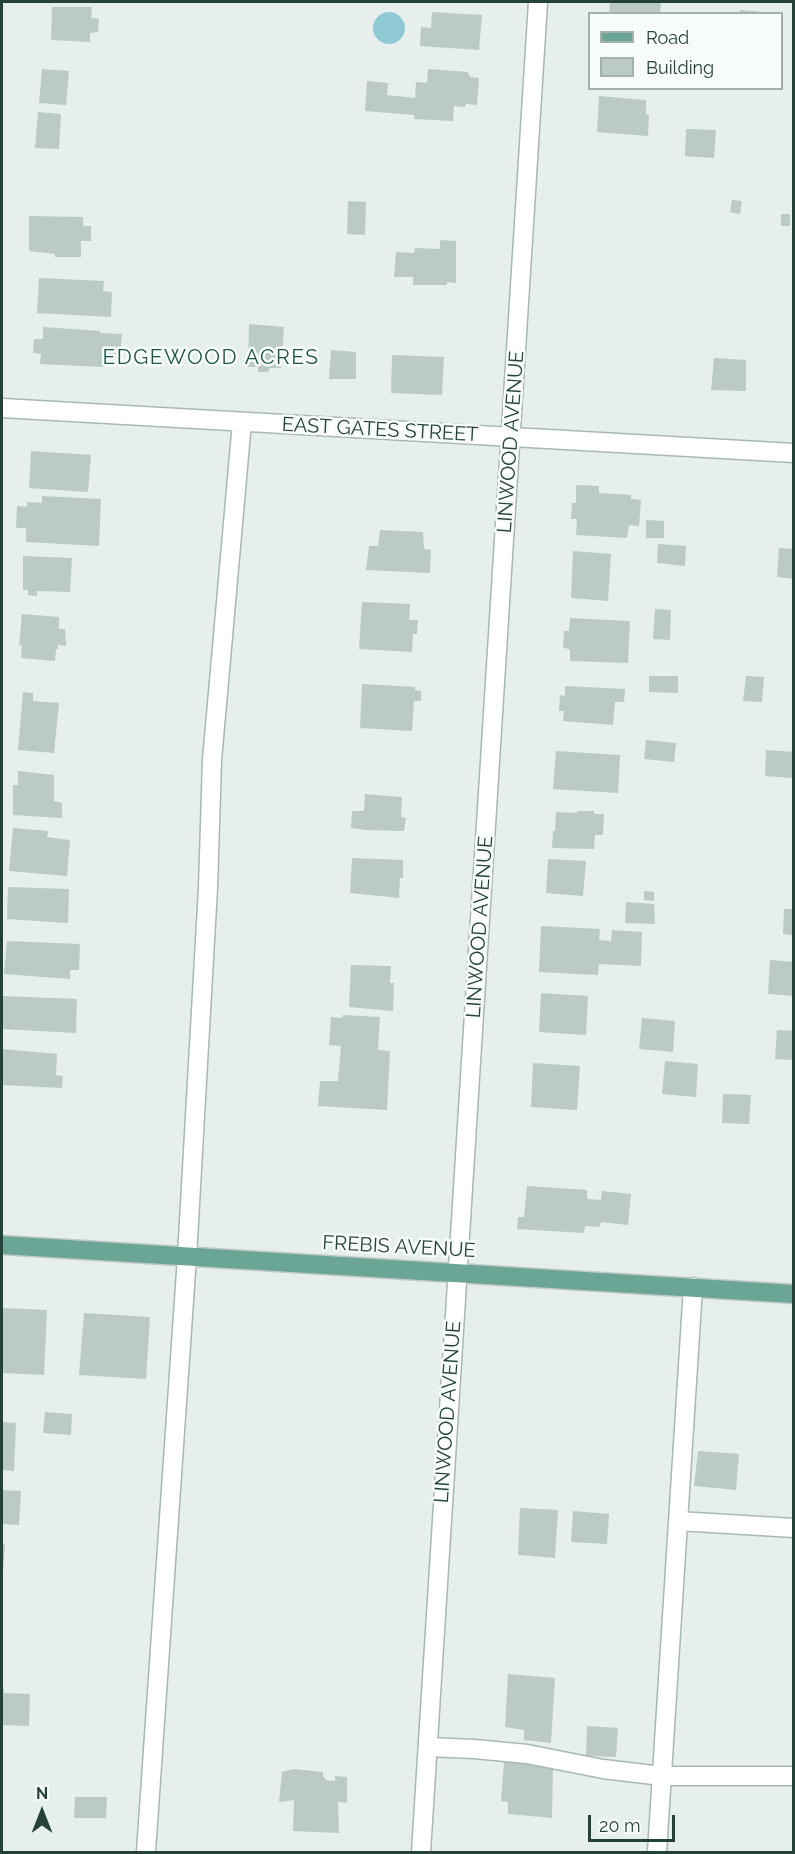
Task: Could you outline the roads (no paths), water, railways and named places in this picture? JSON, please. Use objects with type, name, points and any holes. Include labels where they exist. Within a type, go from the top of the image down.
[{"type":"main road","name":"FREBIS AVENUE","points":[[2,1245],[794,1294]]},
{"type":"street","name":"LINWOOD AVENUE","points":[[421,1852],[538,2]]},
{"type":"street","name":"EAST GATES STREET","points":[[2,408],[794,453]]},
{"type":"street","points":[[146,1852],[187,1257],[212,760],[242,422]]},
{"type":"street","points":[[657,1852],[693,1287]]},
{"type":"street","points":[[678,1521],[794,1528]]},
{"type":"street","points":[[428,1747],[527,1755],[603,1769],[662,1776],[794,1776]]},
{"type":"water","points":[[389,12],[401,16],[405,28],[401,40],[389,44],[377,40],[373,28],[377,16]]},
{"type":"district","name":"EDGEWOOD ACRES","points":[[211,358]]}]
